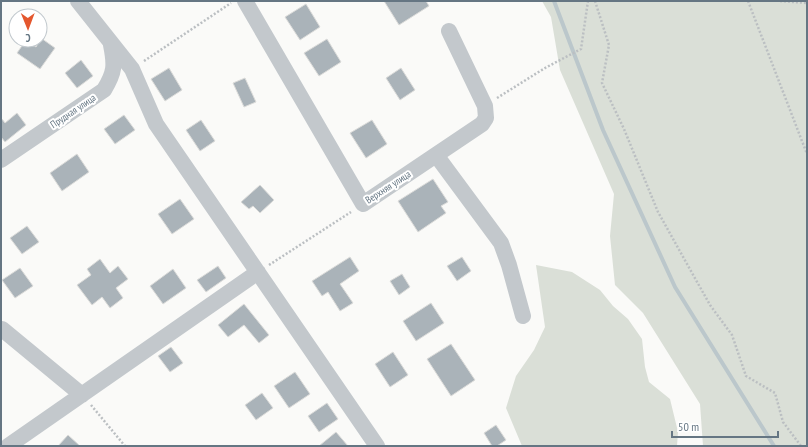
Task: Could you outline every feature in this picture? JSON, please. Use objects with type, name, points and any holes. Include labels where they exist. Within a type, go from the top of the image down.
[{"type":"street","points":[[78,1],[132,70],[156,124],[377,446]]},
{"type":"street","name":"Верхняя улица","points":[[245,1],[363,204],[482,124],[486,118],[485,106]]},
{"type":"street","points":[[449,31],[485,106]]},
{"type":"street","name":"Прудная улица","points":[[1,160],[104,90],[113,76],[114,62],[111,43]]},
{"type":"street","points":[[436,155],[501,243],[509,265],[523,316]]},
{"type":"street","points":[[8,446],[258,272]]},
{"type":"street","points":[[2,329],[82,395]]},
{"type":"path","points":[[132,70],[234,1]]},
{"type":"path","points":[[485,106],[545,68],[581,49],[588,1]]},
{"type":"path","points":[[595,1],[609,45],[602,83],[624,129],[658,212],[710,305],[732,335],[746,376],[775,393],[783,422],[801,446]]},
{"type":"path","points":[[748,1],[807,154]]},
{"type":"path","points":[[780,1],[807,3]]},
{"type":"path","points":[[258,272],[363,204]]},
{"type":"path","points":[[82,395],[125,446]]},
{"type":"shaded area","points":[[542,1],[807,1],[807,446],[703,446],[700,404],[643,313],[615,285],[610,236],[614,194],[560,70],[551,17]]},
{"type":"shaded area","points":[[536,265],[572,272],[600,290],[613,306],[628,319],[642,339],[645,367],[649,382],[670,399],[678,432],[677,446],[522,446],[506,408],[516,376],[534,350],[545,327]]},
{"type":"building","points":[[384,1],[426,1],[429,6],[399,25]]},
{"type":"building","points":[[306,4],[320,27],[300,40],[285,17]]},
{"type":"building","points":[[327,39],[341,62],[319,76],[304,53]]},
{"type":"building","points":[[48,43],[55,48],[40,69],[17,53],[20,48],[48,48]]},
{"type":"building","points":[[81,60],[93,76],[77,88],[65,73]]},
{"type":"building","points":[[169,68],[182,90],[165,101],[151,79]]},
{"type":"building","points":[[401,68],[415,90],[400,100],[386,78]]},
{"type":"building","points":[[245,78],[256,102],[244,107],[233,83]]},
{"type":"building","points":[[17,113],[26,125],[5,142],[1,137],[1,120],[2,119],[5,123]]},
{"type":"building","points":[[124,115],[135,130],[115,144],[104,129]]},
{"type":"building","points":[[201,120],[215,141],[200,151],[186,130]]},
{"type":"building","points":[[372,120],[387,144],[366,158],[350,133]]},
{"type":"building","points":[[77,154],[89,172],[62,191],[50,173]]},
{"type":"building","points":[[433,179],[448,202],[441,206],[446,213],[418,232],[398,201]]},
{"type":"building","points":[[260,185],[274,200],[260,213],[253,206],[249,209],[241,202]]},
{"type":"building","points":[[180,199],[194,219],[172,234],[158,214]]},
{"type":"building","points":[[27,226],[39,242],[22,254],[10,238]]},
{"type":"building","points":[[350,257],[359,271],[340,284],[353,303],[340,311],[328,292],[322,296],[312,281]]},
{"type":"building","points":[[462,257],[471,271],[457,281],[447,266]]},
{"type":"building","points":[[100,259],[110,273],[118,266],[128,279],[116,288],[123,298],[110,308],[102,297],[92,305],[77,285],[91,275],[87,269]]},
{"type":"building","points":[[218,266],[226,278],[206,292],[197,280]]},
{"type":"building","points":[[20,268],[33,286],[15,298],[2,280]]},
{"type":"building","points":[[173,269],[186,288],[163,304],[150,286]]},
{"type":"building","points":[[402,274],[410,287],[399,295],[390,281]]},
{"type":"building","points":[[431,303],[444,323],[416,341],[403,321]]},
{"type":"building","points":[[244,304],[269,335],[259,343],[244,325],[228,337],[218,325]]},
{"type":"building","points":[[451,344],[475,380],[451,396],[427,359]]},
{"type":"building","points":[[171,347],[183,363],[170,372],[158,356]]},
{"type":"building","points":[[393,352],[408,375],[390,387],[375,364]]},
{"type":"building","points":[[295,372],[310,394],[289,408],[274,386]]},
{"type":"building","points":[[262,393],[273,408],[256,420],[245,405]]},
{"type":"building","points":[[327,403],[338,419],[319,432],[308,416]]},
{"type":"building","points":[[496,425],[506,440],[497,446],[492,446],[484,433]]},
{"type":"building","points":[[336,432],[348,446],[319,446]]},
{"type":"building","points":[[68,435],[80,446],[58,446]]},
{"type":"waterway","points":[[554,1],[603,130],[675,287],[774,446]]}]
